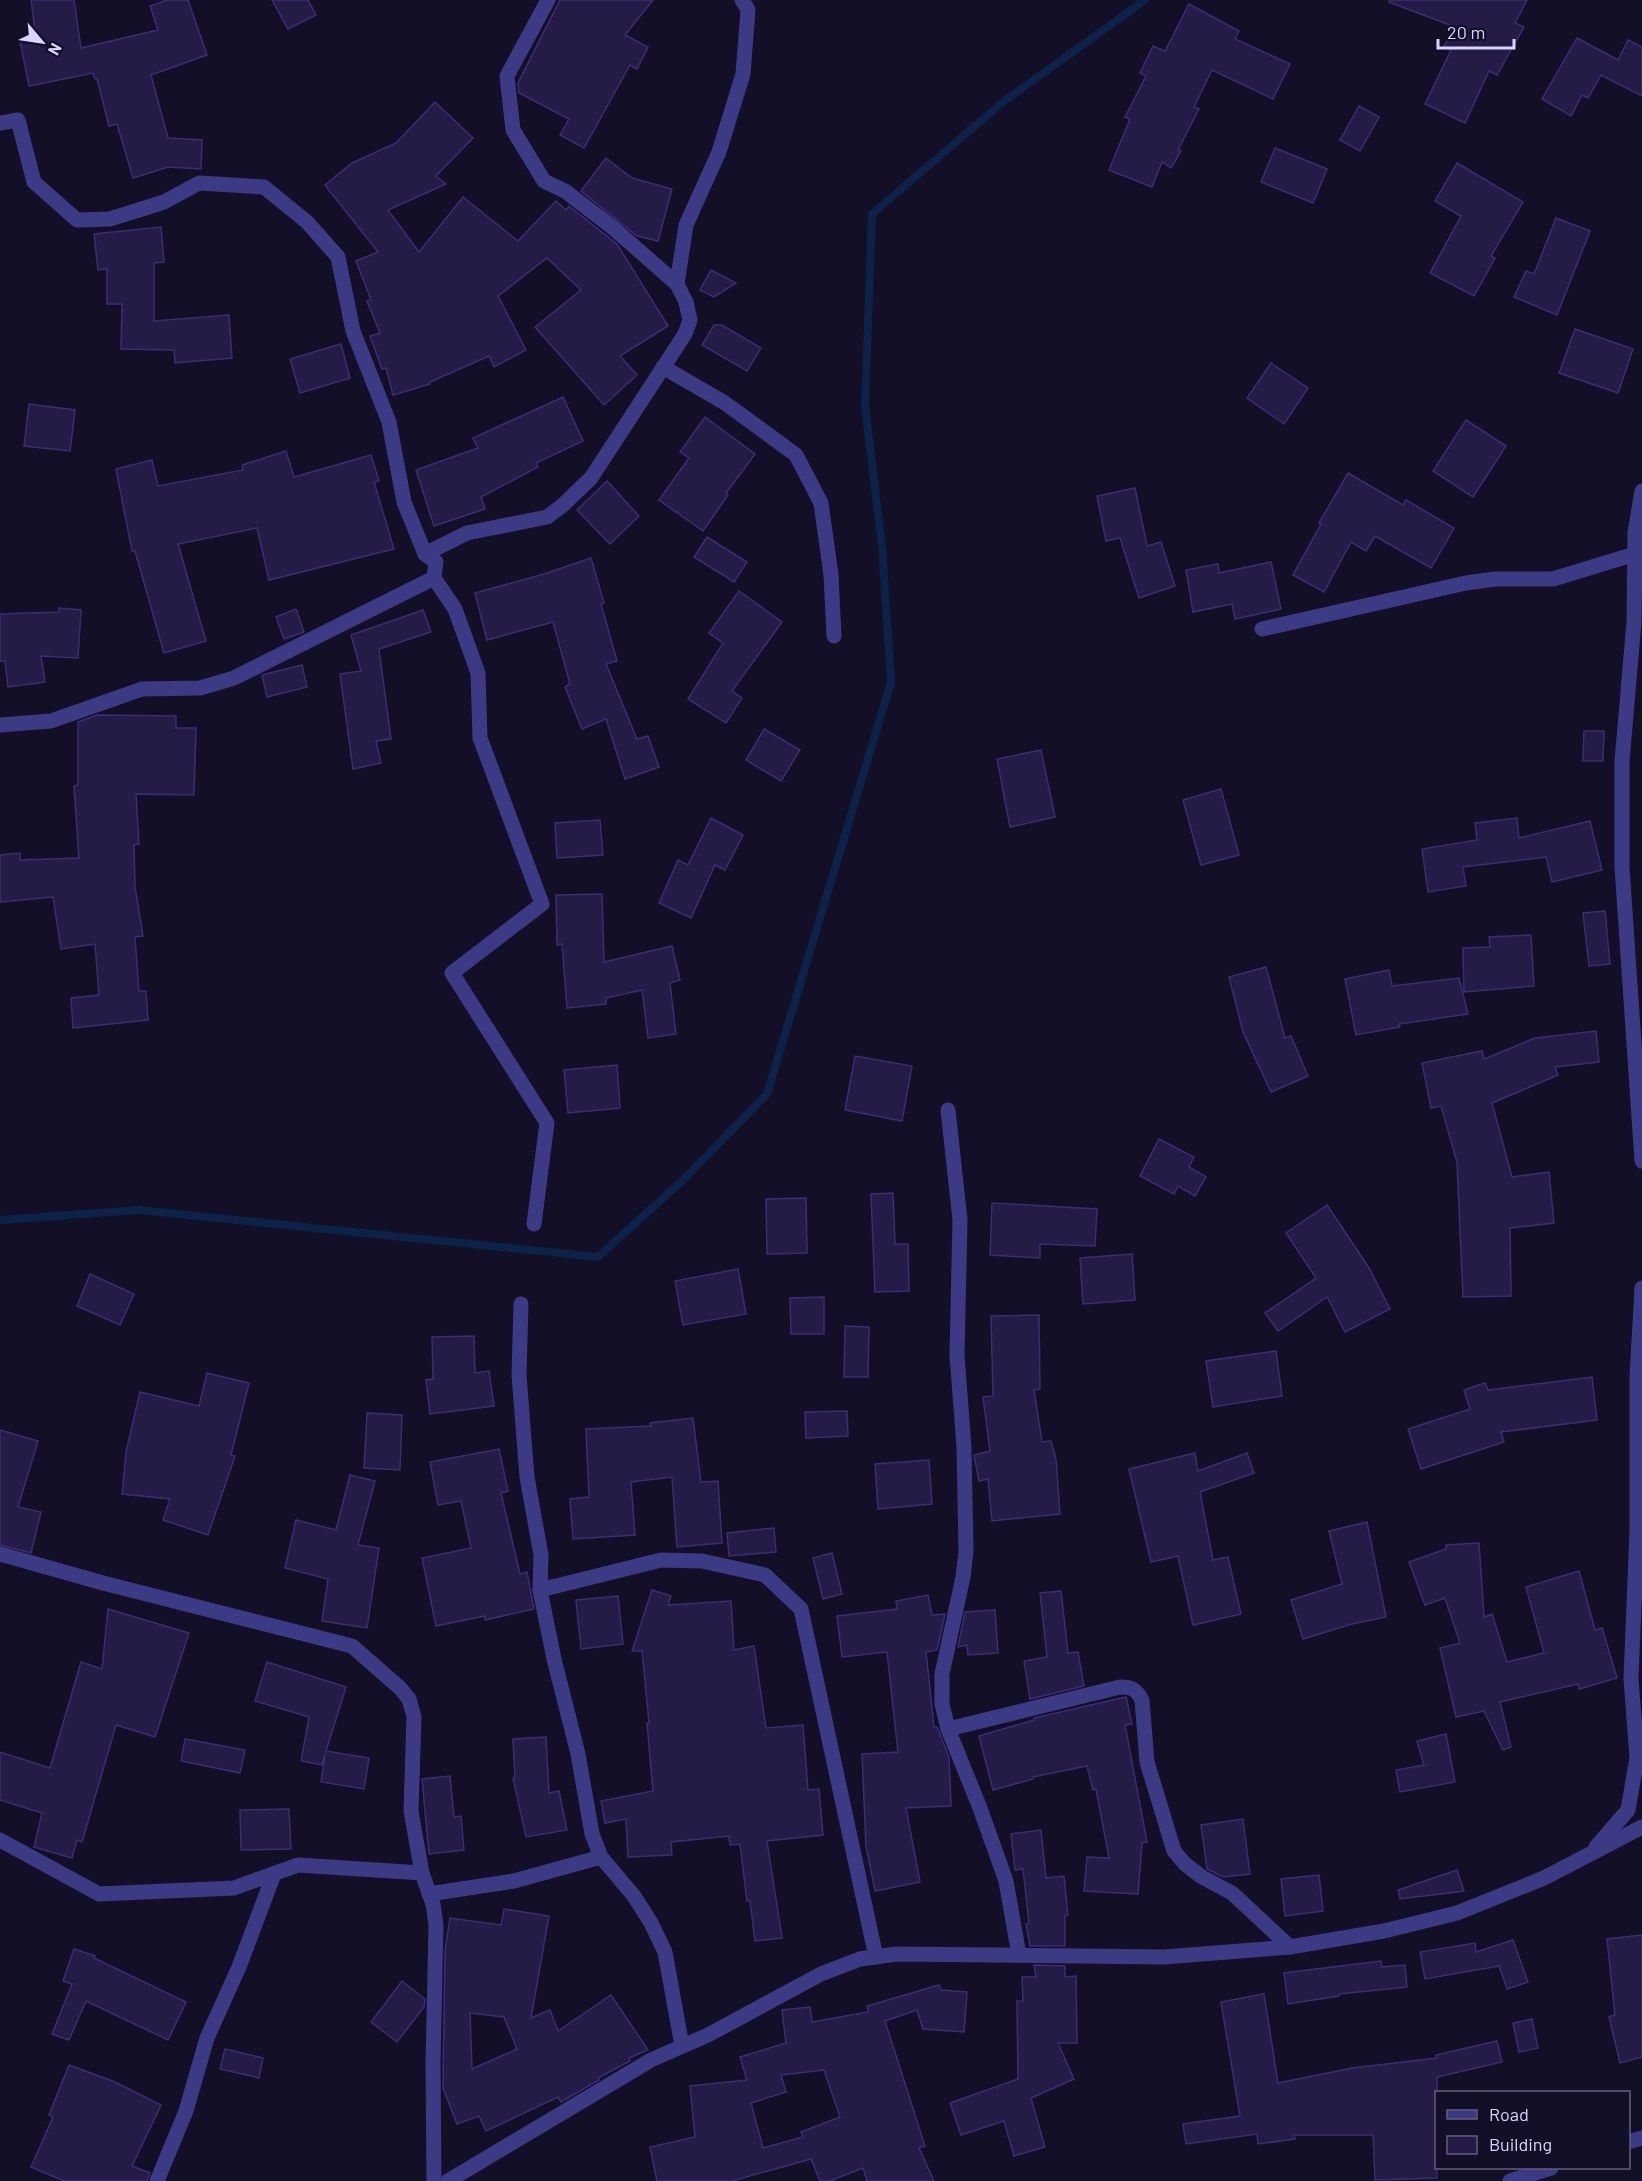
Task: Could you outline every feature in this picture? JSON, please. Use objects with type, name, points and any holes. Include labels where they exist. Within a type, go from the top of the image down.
[{"type":"street","points":[[425,554],[467,533],[546,517],[563,505],[591,478],[685,334],[690,320],[686,302],[677,284],[612,227],[565,191],[544,181],[513,130],[507,76],[548,0]]},
{"type":"street","points":[[677,284],[686,225],[719,152],[743,74],[748,10],[742,0]]},
{"type":"street","points":[[0,123],[18,120],[34,182],[77,220],[110,219],[164,202],[199,183],[264,187],[307,222],[338,257],[353,331],[389,422],[404,502],[425,554],[436,562],[434,578],[455,609],[478,674],[480,738],[542,904],[452,973],[547,1123],[534,1224]]},
{"type":"street","points":[[663,367],[725,403],[796,455],[820,504],[831,575],[834,636]]},
{"type":"street","points":[[1642,491],[1635,532],[1634,622],[1622,761],[1622,867],[1639,1068],[1642,1161]]},
{"type":"street","points":[[1262,629],[1466,583],[1495,579],[1553,579],[1635,554]]},
{"type":"street","points":[[0,725],[51,721],[142,689],[200,688],[234,678],[434,578]]},
{"type":"street","points":[[948,1110],[960,1220],[957,1354],[964,1447],[966,1551],[963,1577],[942,1674],[942,1704],[948,1728],[1006,1881],[1019,1955]]},
{"type":"street","points":[[1590,1854],[1628,1810],[1637,1758],[1631,1679],[1637,1529],[1637,1376],[1642,1288]]},
{"type":"street","points":[[521,1304],[519,1375],[527,1477],[541,1555],[540,1590],[554,1659],[578,1754],[592,1834],[601,1857],[634,1896],[665,1952],[682,2046]]},
{"type":"street","points":[[0,1554],[103,1583],[352,1646],[400,1688],[409,1699],[414,1717],[411,1811],[422,1873],[436,1924],[433,2064],[434,2181]]},
{"type":"street","points":[[540,1590],[662,1560],[702,1561],[765,1575],[801,1609],[876,1957]]},
{"type":"street","points":[[948,1728],[1120,1687],[1131,1687],[1137,1691],[1142,1700],[1147,1762],[1174,1851],[1185,1864],[1232,1893],[1290,1947]]},
{"type":"street","points":[[448,2181],[651,2060],[708,2035],[821,1974],[860,1959],[897,1954],[1164,1957],[1290,1947],[1384,1931],[1457,1913],[1544,1878],[1642,1827]]},
{"type":"street","points":[[0,1840],[99,1894],[234,1888],[298,1865],[422,1873]]},
{"type":"street","points":[[429,1894],[514,1881],[601,1857]]},
{"type":"street","points":[[156,2181],[186,2111],[207,2038],[238,1967],[274,1874]]},
{"type":"street","points":[[1510,2181],[1548,2169]]},
{"type":"building","points":[[31,0],[74,0],[81,48],[158,30],[150,6],[167,0],[188,0],[207,55],[151,75],[168,138],[202,140],[201,169],[168,167],[133,178],[117,124],[109,126],[97,79],[93,73],[29,86],[20,41],[36,38]]},
{"type":"building","points":[[272,0],[308,0],[316,15],[288,29]]},
{"type":"building","points":[[560,0],[653,0],[625,35],[648,47],[637,69],[630,65],[584,148],[560,135],[569,119],[519,93],[518,83]]},
{"type":"building","points":[[1390,0],[1527,0],[1515,23],[1524,27],[1497,75],[1489,71],[1465,123],[1425,104],[1451,50],[1444,46],[1455,27],[1389,2]]},
{"type":"building","points":[[1189,4],[1239,31],[1235,39],[1290,64],[1273,99],[1212,70],[1194,107],[1199,109],[1178,150],[1181,151],[1171,168],[1162,162],[1152,187],[1109,170],[1130,119],[1125,117],[1146,76],[1140,73],[1153,46],[1165,51]]},
{"type":"building","points":[[1577,38],[1618,60],[1628,40],[1642,47],[1642,96],[1601,75],[1588,98],[1582,95],[1571,116],[1542,99]]},
{"type":"building","points":[[435,102],[473,138],[436,176],[446,184],[388,210],[419,252],[463,197],[518,241],[556,201],[566,210],[569,206],[617,244],[668,326],[620,356],[637,375],[604,405],[535,327],[581,290],[547,258],[498,296],[526,350],[494,367],[489,356],[430,382],[430,384],[393,395],[386,368],[382,369],[370,336],[380,333],[367,301],[371,300],[356,261],[378,252],[325,185],[352,163],[396,143]]},
{"type":"building","points":[[1359,106],[1379,117],[1360,151],[1340,140]]},
{"type":"building","points":[[1275,148],[1327,169],[1313,203],[1261,182]]},
{"type":"building","points":[[606,158],[632,178],[672,189],[658,241],[637,236],[581,191]]},
{"type":"building","points":[[1457,163],[1523,202],[1491,256],[1495,258],[1474,296],[1430,273],[1461,216],[1435,201]]},
{"type":"building","points":[[1556,218],[1590,231],[1557,315],[1514,297],[1526,271],[1534,274]]},
{"type":"building","points":[[161,227],[164,262],[154,263],[154,321],[229,315],[232,358],[175,363],[174,350],[121,349],[122,304],[107,304],[107,269],[98,270],[94,234]]},
{"type":"building","points":[[711,270],[736,283],[714,297],[700,290]]},
{"type":"building","points":[[714,325],[722,325],[761,348],[747,371],[702,345]]},
{"type":"building","points":[[1575,329],[1633,349],[1618,393],[1559,373]]},
{"type":"building","points":[[341,344],[350,378],[300,393],[290,359]]},
{"type":"building","points":[[1271,363],[1308,388],[1284,424],[1247,398]]},
{"type":"building","points":[[563,397],[583,441],[536,463],[538,467],[481,497],[485,509],[434,526],[416,470],[478,448],[473,438]]},
{"type":"building","points":[[29,404],[75,410],[70,451],[24,446]]},
{"type":"building","points":[[705,417],[755,454],[726,493],[728,495],[703,531],[659,500],[689,458],[680,452]]},
{"type":"building","points":[[1466,420],[1506,446],[1473,497],[1433,471]]},
{"type":"building","points":[[286,451],[294,477],[371,455],[379,481],[374,482],[394,549],[269,580],[257,528],[178,544],[206,641],[164,653],[135,551],[132,551],[116,469],[152,460],[158,486],[243,470],[242,465]]},
{"type":"building","points":[[1348,473],[1403,505],[1406,500],[1454,528],[1431,568],[1375,536],[1366,551],[1351,542],[1324,592],[1293,575]]},
{"type":"building","points":[[607,481],[639,516],[610,544],[577,510]]},
{"type":"building","points":[[1135,488],[1147,546],[1161,542],[1175,586],[1139,598],[1120,538],[1106,541],[1097,496]]},
{"type":"building","points":[[707,537],[747,562],[734,582],[694,557]]},
{"type":"building","points":[[591,558],[617,661],[606,664],[637,739],[648,736],[659,767],[625,779],[606,719],[582,729],[565,687],[570,684],[553,622],[487,640],[475,593]]},
{"type":"building","points":[[1271,562],[1281,609],[1235,619],[1232,604],[1193,612],[1186,570],[1218,564],[1219,573]]},
{"type":"building","points":[[739,591],[782,622],[732,691],[742,698],[726,723],[688,699],[723,643],[709,633]]},
{"type":"building","points":[[59,608],[81,610],[78,658],[41,656],[45,682],[8,687],[5,661],[0,661],[0,614],[59,612]]},
{"type":"building","points":[[296,609],[304,632],[284,639],[276,617]]},
{"type":"building","points":[[423,610],[431,632],[379,649],[391,739],[376,741],[381,763],[353,769],[340,674],[361,671],[351,635]]},
{"type":"building","points":[[302,665],[307,687],[267,697],[262,675]]},
{"type":"building","points":[[97,715],[176,716],[176,728],[196,728],[194,795],[136,794],[139,844],[134,845],[135,887],[143,936],[135,937],[139,991],[146,991],[148,1020],[73,1028],[71,998],[99,995],[95,944],[61,949],[53,897],[0,902],[0,855],[20,853],[20,860],[79,858],[74,786],[78,785],[78,722]]},
{"type":"building","points":[[764,729],[800,750],[781,781],[746,760]]},
{"type":"building","points":[[1584,731],[1604,731],[1603,761],[1583,761]]},
{"type":"building","points":[[1041,750],[1055,817],[1010,827],[997,759]]},
{"type":"building","points":[[1221,789],[1239,855],[1201,865],[1183,800]]},
{"type":"building","points":[[711,818],[743,835],[725,870],[715,865],[691,918],[659,903],[678,860],[688,865]]},
{"type":"building","points":[[1517,818],[1519,838],[1590,821],[1602,870],[1552,882],[1546,857],[1463,867],[1466,886],[1428,892],[1422,849],[1477,840],[1475,823]]},
{"type":"building","points":[[600,820],[603,855],[557,858],[555,823]]},
{"type":"building","points":[[602,894],[604,962],[672,946],[680,980],[670,983],[676,1034],[648,1038],[642,990],[606,998],[606,1004],[567,1008],[562,944],[557,945],[556,895]]},
{"type":"building","points":[[1605,911],[1610,964],[1589,966],[1583,913]]},
{"type":"building","points":[[1531,935],[1534,986],[1464,992],[1463,948],[1490,947],[1489,937]]},
{"type":"building","points":[[1266,967],[1285,1038],[1291,1036],[1308,1076],[1271,1092],[1243,1032],[1229,977]]},
{"type":"building","points":[[1389,970],[1392,986],[1459,978],[1468,1014],[1399,1024],[1400,1027],[1356,1035],[1345,979]]},
{"type":"building","points":[[1596,1031],[1599,1062],[1555,1067],[1558,1075],[1492,1103],[1512,1177],[1549,1172],[1554,1223],[1510,1228],[1511,1296],[1463,1297],[1457,1162],[1441,1106],[1431,1108],[1422,1063],[1482,1051],[1484,1059],[1535,1038]]},
{"type":"building","points":[[855,1056],[912,1066],[902,1121],[845,1110]]},
{"type":"building","points":[[617,1065],[620,1108],[568,1113],[564,1070]]},
{"type":"building","points":[[1159,1139],[1194,1157],[1189,1167],[1206,1177],[1195,1196],[1178,1186],[1174,1194],[1140,1176]]},
{"type":"building","points":[[893,1193],[895,1244],[908,1244],[909,1291],[875,1292],[871,1194]]},
{"type":"building","points":[[806,1198],[807,1253],[767,1254],[766,1199]]},
{"type":"building","points":[[992,1203],[1097,1209],[1095,1246],[1040,1244],[1040,1258],[990,1255]]},
{"type":"building","points":[[1327,1205],[1369,1268],[1390,1309],[1345,1332],[1327,1297],[1278,1331],[1265,1313],[1316,1278],[1286,1233]]},
{"type":"building","points":[[1132,1254],[1135,1300],[1083,1304],[1080,1258]]},
{"type":"building","points":[[738,1269],[746,1314],[683,1325],[675,1281]]},
{"type":"building","points":[[90,1274],[134,1294],[120,1325],[77,1306]]},
{"type":"building","points":[[824,1297],[824,1334],[791,1334],[790,1298]]},
{"type":"building","points":[[1039,1315],[1040,1389],[1034,1390],[1042,1442],[1051,1441],[1056,1459],[1060,1514],[992,1521],[988,1479],[979,1481],[974,1455],[990,1451],[983,1397],[993,1396],[991,1316]]},
{"type":"building","points":[[845,1326],[869,1327],[868,1377],[844,1377]]},
{"type":"building","points":[[474,1336],[475,1373],[489,1371],[494,1406],[430,1414],[426,1380],[433,1379],[432,1337]]},
{"type":"building","points":[[1276,1351],[1282,1396],[1213,1407],[1206,1361]]},
{"type":"building","points":[[207,1373],[249,1383],[231,1455],[235,1456],[208,1535],[163,1520],[170,1499],[122,1494],[126,1452],[140,1392],[199,1406]]},
{"type":"building","points":[[1592,1377],[1597,1420],[1501,1432],[1504,1442],[1421,1469],[1408,1429],[1470,1409],[1464,1390],[1485,1383],[1488,1390]]},
{"type":"building","points":[[847,1411],[848,1436],[806,1438],[805,1412]]},
{"type":"building","points":[[367,1413],[402,1415],[400,1470],[364,1468]]},
{"type":"building","points":[[693,1418],[701,1482],[718,1481],[722,1543],[677,1547],[672,1477],[631,1482],[635,1535],[573,1539],[570,1499],[589,1497],[586,1429],[651,1426],[650,1423]]},
{"type":"building","points":[[0,1430],[38,1441],[18,1507],[41,1512],[31,1553],[0,1545]]},
{"type":"building","points":[[499,1449],[508,1491],[501,1493],[520,1574],[527,1572],[534,1609],[485,1620],[485,1616],[436,1626],[422,1558],[471,1548],[461,1501],[438,1505],[430,1462]]},
{"type":"building","points":[[1195,1453],[1198,1471],[1247,1453],[1254,1473],[1200,1492],[1213,1560],[1228,1557],[1241,1614],[1193,1625],[1178,1556],[1151,1562],[1129,1469]]},
{"type":"building","points":[[929,1460],[932,1504],[878,1509],[875,1464]]},
{"type":"building","points":[[350,1475],[375,1481],[358,1545],[379,1548],[367,1628],[322,1621],[328,1579],[285,1568],[296,1520],[336,1530]]},
{"type":"building","points":[[1367,1522],[1386,1617],[1352,1624],[1303,1639],[1291,1600],[1342,1584],[1329,1531]]},
{"type":"building","points":[[774,1528],[776,1552],[729,1556],[727,1533]]},
{"type":"building","points":[[1479,1543],[1484,1617],[1492,1614],[1507,1662],[1544,1653],[1526,1587],[1579,1571],[1595,1630],[1602,1628],[1617,1678],[1579,1689],[1578,1684],[1500,1702],[1511,1747],[1503,1750],[1484,1711],[1456,1717],[1440,1648],[1460,1643],[1445,1598],[1425,1605],[1409,1562],[1446,1549],[1446,1545]]},
{"type":"building","points":[[832,1553],[842,1594],[823,1599],[813,1558]]},
{"type":"building","points":[[652,1590],[671,1596],[668,1605],[731,1601],[734,1650],[754,1646],[766,1728],[803,1725],[808,1790],[819,1789],[823,1835],[767,1841],[782,1938],[755,1941],[740,1844],[730,1845],[729,1836],[671,1842],[672,1855],[628,1857],[626,1819],[605,1823],[601,1801],[653,1791],[642,1651],[632,1651]]},
{"type":"building","points":[[1061,1591],[1068,1653],[1078,1652],[1084,1686],[1030,1699],[1024,1661],[1047,1657],[1040,1593]]},
{"type":"building","points":[[928,1595],[932,1615],[945,1614],[937,1650],[926,1652],[934,1727],[937,1727],[949,1757],[951,1806],[906,1808],[920,1882],[875,1891],[866,1846],[862,1754],[898,1752],[887,1652],[842,1657],[837,1616],[897,1609],[896,1601]]},
{"type":"building","points":[[618,1596],[623,1644],[581,1649],[576,1600]]},
{"type":"building","points":[[108,1609],[189,1633],[155,1737],[116,1725],[82,1842],[77,1840],[72,1858],[34,1847],[42,1813],[0,1800],[0,1752],[50,1768],[81,1662],[102,1669]]},
{"type":"building","points":[[995,1610],[998,1653],[968,1655],[967,1645],[958,1647],[965,1612]]},
{"type":"building","points":[[267,1662],[346,1687],[326,1751],[369,1758],[364,1789],[321,1782],[325,1754],[322,1765],[301,1761],[309,1717],[255,1701]]},
{"type":"building","points":[[1126,1697],[1132,1724],[1125,1725],[1147,1842],[1142,1843],[1138,1894],[1084,1891],[1087,1857],[1109,1858],[1096,1789],[1093,1790],[1087,1766],[1033,1777],[1033,1779],[993,1790],[979,1736],[1034,1720],[1034,1718]]},
{"type":"building","points":[[1446,1734],[1455,1782],[1400,1792],[1396,1770],[1424,1765],[1417,1741]]},
{"type":"building","points":[[546,1737],[549,1793],[559,1791],[567,1830],[526,1837],[513,1778],[515,1777],[513,1739]]},
{"type":"building","points":[[185,1739],[245,1750],[240,1773],[181,1761]]},
{"type":"building","points":[[450,1776],[454,1817],[461,1816],[464,1850],[429,1854],[422,1779]]},
{"type":"building","points":[[289,1809],[291,1849],[241,1850],[240,1810]]},
{"type":"building","points":[[1243,1819],[1250,1874],[1223,1877],[1207,1869],[1201,1825]]},
{"type":"building","points":[[1041,1830],[1046,1878],[1064,1876],[1068,1915],[1065,1915],[1065,1946],[1030,1946],[1026,1924],[1029,1923],[1023,1869],[1015,1870],[1011,1834]]},
{"type":"building","points":[[1457,1870],[1464,1891],[1400,1899],[1398,1890]]},
{"type":"building","points":[[1319,1875],[1323,1911],[1285,1916],[1281,1879]]},
{"type":"building","points":[[504,1909],[549,1916],[531,2018],[550,2010],[558,2031],[611,1995],[648,2050],[629,2058],[630,2061],[561,2102],[558,2097],[486,2131],[479,2116],[457,2124],[443,2088],[445,1951],[450,1918],[501,1925]],"holes":[[[470,2013],[504,2017],[517,2049],[472,2069]]]},
{"type":"building","points":[[1642,1935],[1642,2057],[1620,2063],[1609,2017],[1615,2015],[1607,1939]]},
{"type":"building","points":[[1513,1940],[1528,1982],[1507,1989],[1499,1966],[1425,1979],[1420,1952],[1475,1943],[1476,1952]]},
{"type":"building","points":[[74,1949],[95,1956],[94,1958],[186,2002],[168,2040],[86,2001],[69,2040],[52,2034],[72,1984],[63,1981]]},
{"type":"building","points":[[1381,1961],[1382,1967],[1405,1965],[1407,1987],[1339,1994],[1339,1996],[1288,2004],[1284,1973]]},
{"type":"building","points":[[1034,1965],[1065,1966],[1065,1977],[1076,1976],[1077,2043],[1058,2043],[1074,2079],[1031,2098],[1045,2147],[1014,2156],[1004,2121],[961,2135],[950,2103],[1018,2079],[1017,2001],[1023,2001],[1022,1977],[1036,1977]]},
{"type":"building","points":[[402,1981],[425,1999],[424,2007],[397,2042],[371,2022]]},
{"type":"building","points":[[939,1985],[941,1990],[967,1992],[964,2032],[923,2029],[917,2010],[885,2021],[925,2146],[919,2148],[934,2181],[867,2181],[863,2168],[830,2181],[820,2181],[811,2159],[732,2181],[657,2181],[650,2147],[695,2137],[690,2086],[747,2080],[740,2057],[786,2043],[782,2010],[810,2007],[812,2022],[868,2012],[867,2006]],"holes":[[[824,2070],[840,2117],[801,2132],[803,2137],[763,2148],[751,2103],[786,2092],[781,2075]]]},
{"type":"building","points":[[1264,1994],[1278,2083],[1352,2068],[1437,2058],[1436,2055],[1497,2041],[1502,2062],[1437,2077],[1435,2169],[1437,2169],[1437,2178],[1375,2180],[1373,2135],[1294,2135],[1295,2139],[1258,2144],[1257,2134],[1186,2144],[1183,2124],[1240,2116],[1221,2002]]},
{"type":"building","points":[[1532,2019],[1538,2048],[1519,2052],[1513,2023]]},
{"type":"building","points":[[225,2049],[263,2058],[259,2078],[220,2069]]},
{"type":"building","points":[[69,2065],[115,2082],[161,2105],[132,2166],[150,2173],[147,2181],[64,2181],[31,2167],[53,2117],[49,2115]]},
{"type":"waterway","points":[[0,1220],[139,1210],[598,1257],[684,1179],[767,1094],[891,682],[882,546],[865,406],[872,214],[1003,102],[1145,0]]}]
